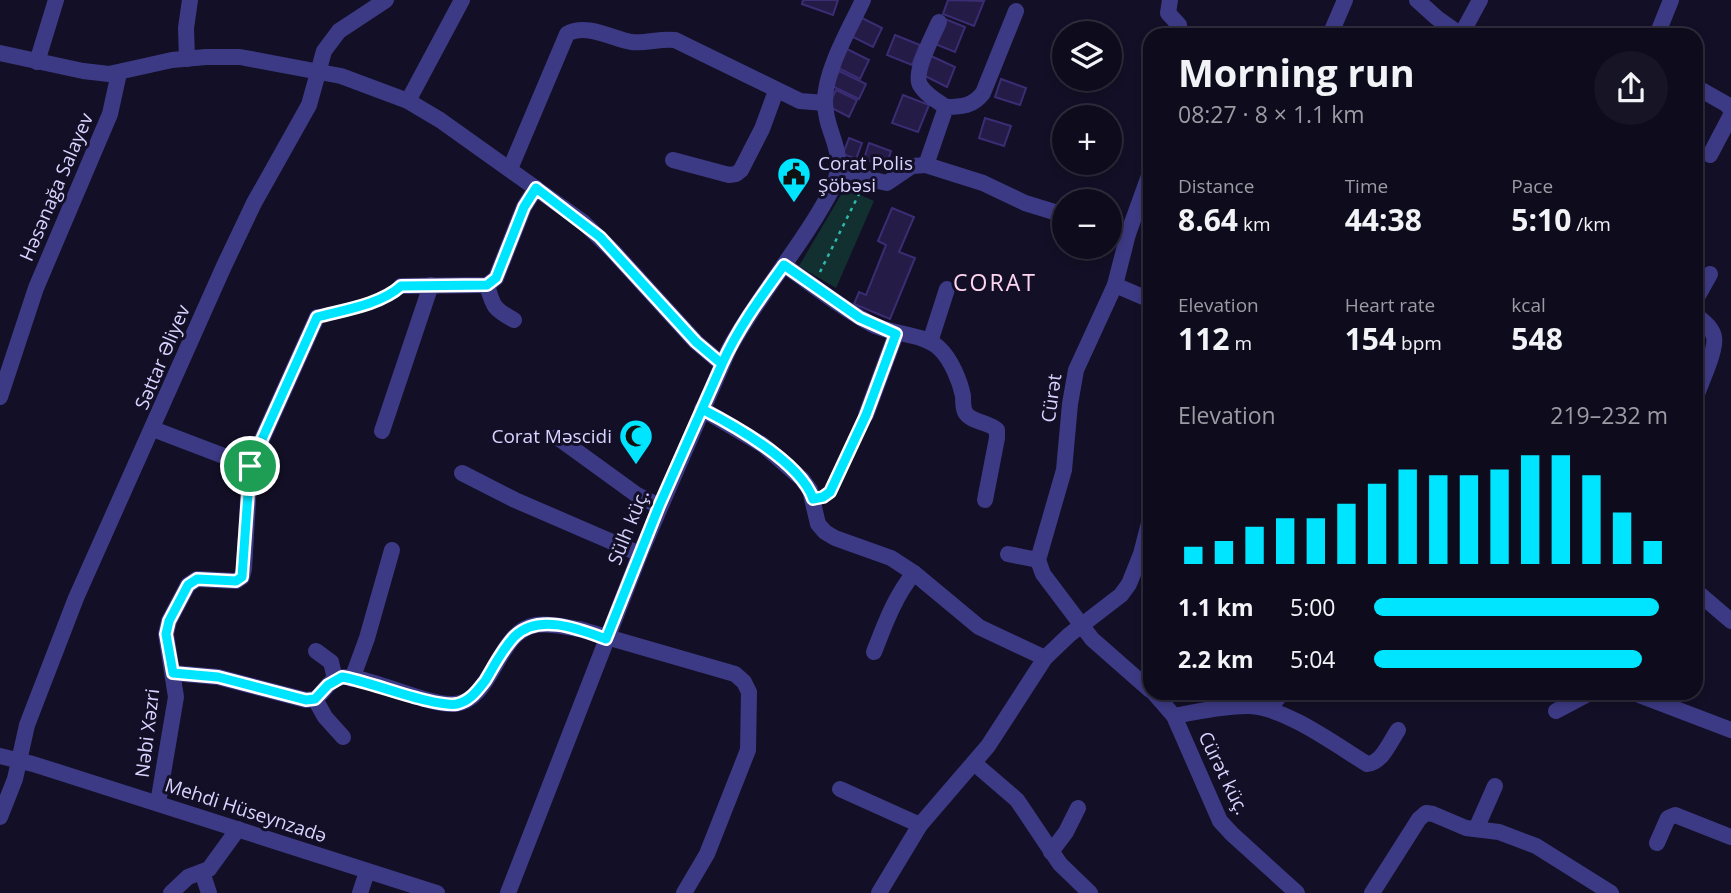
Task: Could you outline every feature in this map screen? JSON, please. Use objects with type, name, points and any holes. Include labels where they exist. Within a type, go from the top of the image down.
[{"type":"street","points":[[37,62],[56,0]]},
{"type":"street","points":[[187,59],[190,0]]},
{"type":"street","name":"Səttar Əliyev","points":[[0,817],[15,779],[27,725],[76,598],[254,203],[309,105],[324,51],[333,37],[386,0]]},
{"type":"street","points":[[408,102],[462,0]]},
{"type":"street","points":[[863,0],[834,65],[825,103],[839,154],[839,172],[887,183],[912,166],[926,165],[983,183],[1025,203],[1052,211]]},
{"type":"street","points":[[1170,0],[1168,13],[1179,28]]},
{"type":"street","points":[[1333,28],[1345,0]]},
{"type":"street","points":[[1417,0],[1451,28]]},
{"type":"street","points":[[1465,28],[1480,0]]},
{"type":"street","points":[[1660,28],[1671,0]]},
{"type":"street","points":[[939,22],[918,72],[919,84],[946,107],[968,105],[984,93],[1016,11]]},
{"type":"street","points":[[510,169],[567,34],[574,30],[587,30],[633,42],[661,38],[675,40],[776,91],[800,101],[825,103]]},
{"type":"street","points":[[0,53],[98,73],[118,73],[144,65],[187,59],[240,57],[319,70],[358,81],[408,102],[440,120],[510,169],[600,237],[696,342],[722,364]]},
{"type":"street","name":"Həsənağa Salayev","points":[[0,397],[36,288],[110,114],[118,73]]},
{"type":"street","points":[[673,160],[729,175],[736,174],[741,170],[762,129],[776,91]]},
{"type":"street","points":[[1703,91],[1726,104],[1731,113],[1710,155]]},
{"type":"street","points":[[926,165],[946,107]]},
{"type":"street","name":"Sülh küç.","points":[[508,893],[659,506],[722,364],[746,318],[828,197],[839,172]]},
{"type":"street","points":[[401,286],[487,285],[496,278],[524,207],[536,188]]},
{"type":"street","name":"Cürət","points":[[1038,560],[1064,470],[1076,370],[1115,285],[1128,234],[1143,192]]},
{"type":"street","points":[[1122,232],[1128,234]]},
{"type":"street","points":[[784,265],[860,318],[896,334],[930,342],[941,349],[961,389],[964,411],[997,430],[985,500]]},
{"type":"street","points":[[1703,286],[1710,274]]},
{"type":"street","points":[[382,430],[431,285]]},
{"type":"street","points":[[487,285],[497,311],[514,320]]},
{"type":"street","points":[[1115,285],[1143,297]]},
{"type":"street","points":[[930,342],[947,289]]},
{"type":"street","name":"Nəbi Xəzri","points":[[158,803],[176,697],[166,634],[169,621],[188,585],[197,579],[236,581],[242,577],[250,466],[317,317]]},
{"type":"street","points":[[1703,321],[1714,336],[1714,345],[1703,377]]},
{"type":"street","points":[[866,415],[896,334]]},
{"type":"street","points":[[702,409],[763,445],[802,480],[813,499],[818,524],[825,532],[891,558],[914,573],[979,627],[1045,658]]},
{"type":"street","points":[[153,429],[250,466]]},
{"type":"street","points":[[557,437],[637,495],[659,506]]},
{"type":"street","points":[[462,472],[515,500],[640,554]]},
{"type":"street","points":[[879,893],[920,825],[998,733],[1045,658],[1110,606],[1129,584],[1143,546]]},
{"type":"street","points":[[352,678],[367,638],[392,550]]},
{"type":"street","points":[[1008,554],[1038,560],[1043,574],[1082,626]]},
{"type":"street","points":[[874,652],[894,604],[914,573]]},
{"type":"street","points":[[1703,597],[1731,621]]},
{"type":"street","points":[[173,673],[208,676],[306,700],[315,699],[335,679],[352,678],[455,705],[476,693],[513,638],[525,628],[555,625],[579,629],[606,639],[735,674],[744,682],[749,692],[748,750],[707,854],[684,893]]},
{"type":"street","name":"Cürət küç.","points":[[1082,626],[1115,661],[1143,684]]},
{"type":"street","points":[[316,651],[331,662],[335,679]]},
{"type":"street","points":[[315,699],[325,718],[343,737]]},
{"type":"street","name":"Cürət küç.","points":[[1160,700],[1174,716],[1220,821],[1297,893]]},
{"type":"street","points":[[1269,709],[1276,700]]},
{"type":"street","points":[[1556,711],[1577,700]]},
{"type":"street","points":[[1652,700],[1731,730]]},
{"type":"street","points":[[1174,716],[1237,706],[1269,709],[1367,764],[1379,760],[1398,730]]},
{"type":"street","name":"Mehdi Hüseynzadə","points":[[0,756],[158,803],[438,893]]},
{"type":"street","points":[[974,763],[1017,800],[1060,864],[1090,893]]},
{"type":"street","points":[[1476,830],[1495,786]]},
{"type":"street","points":[[840,789],[920,825]]},
{"type":"street","points":[[1051,852],[1066,832],[1078,808]]},
{"type":"street","points":[[1372,893],[1419,819],[1426,814],[1476,830],[1499,832],[1536,846],[1611,893]]},
{"type":"street","points":[[1657,843],[1668,818],[1675,815],[1731,837]]},
{"type":"street","points":[[171,893],[188,877],[209,869],[237,829]]},
{"type":"street","points":[[202,872],[209,893]]},
{"type":"street","points":[[360,893],[367,872]]},
{"type":"path","points":[[818,277],[859,194]]},
{"type":"path","points":[[317,317],[379,299],[401,286]]},
{"type":"path","points":[[813,499],[830,492],[866,415]]},
{"type":"green space","points":[[845,188],[874,201],[836,288],[799,266]]},
{"type":"building","points":[[803,0],[838,0],[833,15],[802,4]]},
{"type":"building","points":[[948,0],[984,1],[974,26],[943,14]]},
{"type":"building","points":[[858,16],[882,28],[873,47],[849,35]]},
{"type":"building","points":[[945,19],[965,27],[955,52],[935,44]]},
{"type":"building","points":[[895,35],[920,45],[912,65],[887,55]]},
{"type":"building","points":[[845,48],[869,60],[860,79],[836,67]]},
{"type":"building","points":[[931,56],[955,67],[947,87],[923,75]]},
{"type":"building","points":[[839,71],[866,84],[859,99],[832,86]]},
{"type":"building","points":[[1001,79],[1026,88],[1020,105],[995,97]]},
{"type":"building","points":[[836,90],[857,100],[849,117],[828,106]]},
{"type":"building","points":[[903,95],[929,105],[918,132],[892,123]]},
{"type":"building","points":[[985,118],[1011,126],[1004,146],[979,138]]},
{"type":"building","points":[[849,138],[862,143],[856,159],[843,154]]},
{"type":"building","points":[[869,143],[891,151],[886,167],[864,159]]},
{"type":"building","points":[[892,208],[914,217],[899,252],[915,258],[890,319],[854,304],[859,292],[866,295],[886,245],[878,241]]},
{"type":"place","name":"Corat Polis Şöbəsi","points":[[794,204]]},
{"type":"place","name":"Corat Məscidi","points":[[636,466]]},
{"type":"district","name":"CORAT","points":[[995,282]]},
{"type":"route","points":[[250,466],[242,577],[236,581],[197,579],[188,585],[169,621],[166,634],[173,673],[218,677],[306,700],[320,696],[328,685],[342,677],[455,705],[476,693],[513,638],[525,628],[555,625],[579,629],[606,639],[659,506],[722,364],[729,349],[746,318],[784,265],[860,318],[896,334],[866,415],[830,492],[813,499],[802,480],[763,445],[730,424],[702,409],[722,364],[696,342],[600,237],[536,188],[524,207],[496,278],[487,285],[401,286],[379,299],[317,317],[250,466]]}]
